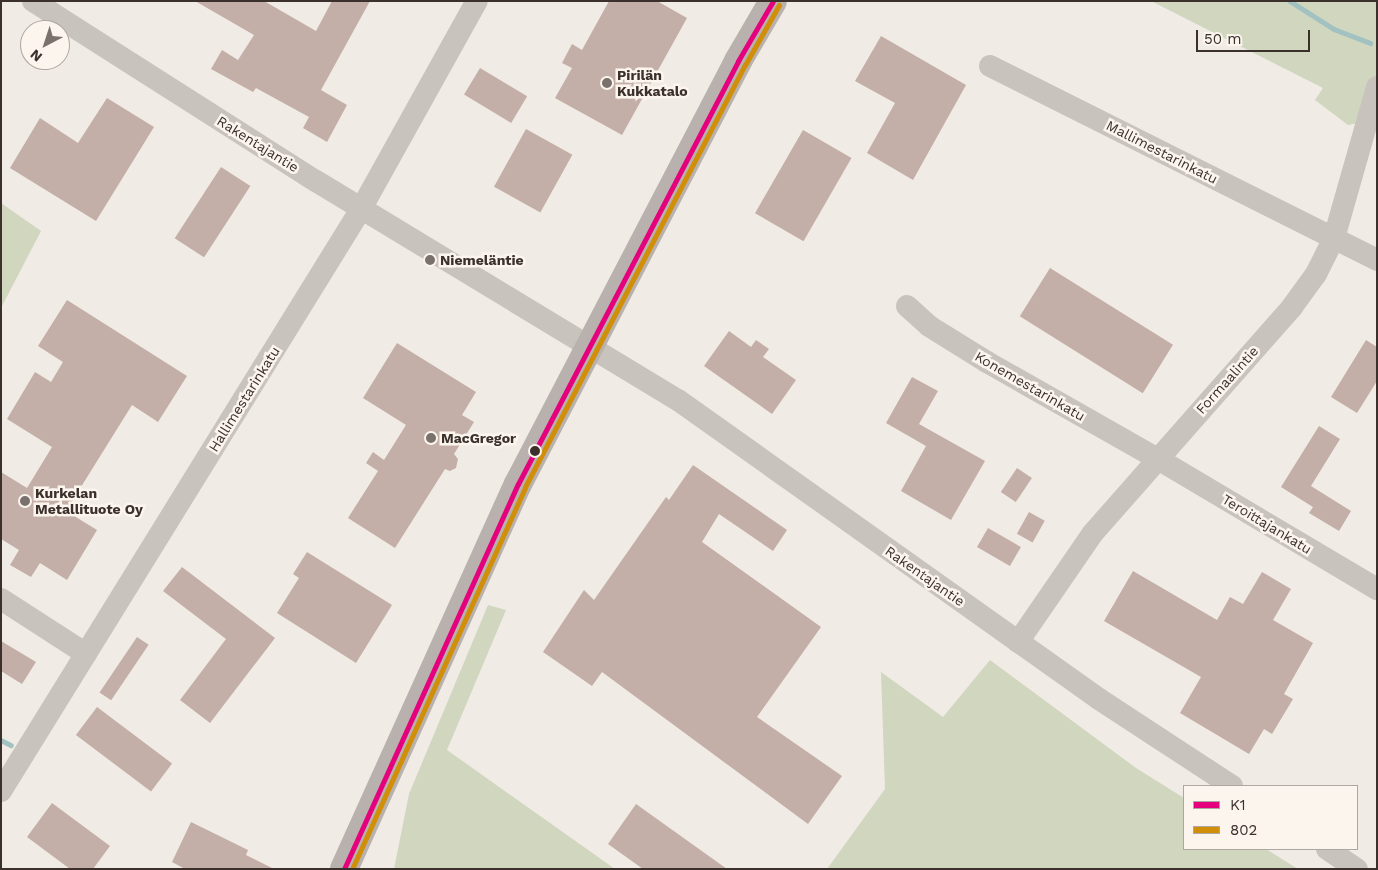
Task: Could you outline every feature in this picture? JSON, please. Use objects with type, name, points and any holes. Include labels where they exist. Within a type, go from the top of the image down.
[{"type":"main road","points":[[344,869],[492,539],[588,346],[773,1]]},
{"type":"street","name":"Rakentajantie","points":[[33,1],[361,208],[678,400],[1018,642],[1231,785]]},
{"type":"street","name":"Hallimestarinkatu","points":[[1,791],[361,208],[477,1]]},
{"type":"street","name":"Mallimestarinkatu","points":[[990,66],[1377,260]]},
{"type":"street","name":"Formaalintie","points":[[1018,642],[1094,534],[1158,458],[1292,307],[1316,274],[1334,238],[1377,87]]},
{"type":"street","name":"Konemestarinkatu","points":[[907,306],[929,326],[987,362],[1158,458]]},
{"type":"street","name":"Teroittajankatu","points":[[1158,458],[1377,590]]},
{"type":"street","points":[[1,598],[86,654]]},
{"type":"street","points":[[1328,850],[1357,869]]},
{"type":"green space","points":[[1151,1],[1377,1],[1377,87],[1366,122],[1348,125],[1315,100],[1323,88]]},
{"type":"green space","points":[[1,203],[41,231],[1,308]]},
{"type":"green space","points":[[488,605],[506,610],[447,750],[615,869],[394,869],[409,794]]},
{"type":"green space","points":[[990,660],[1136,768],[1183,797],[1183,850],[1268,850],[1298,869],[827,869],[885,789],[881,672],[943,717]]},
{"type":"building","points":[[195,1],[264,1],[316,31],[332,1],[370,1],[321,90],[347,105],[327,142],[303,128],[309,117],[256,88],[253,92],[211,69],[222,50],[238,60],[254,35]]},
{"type":"building","name":"Pirilän Kukkatalo","points":[[609,1],[657,1],[687,18],[622,135],[555,98],[572,68],[562,63],[572,44],[582,50]]},
{"type":"building","points":[[881,36],[966,85],[913,180],[867,153],[895,103],[855,81]]},
{"type":"building","points":[[480,68],[527,96],[511,123],[464,95]]},
{"type":"building","points":[[107,98],[154,127],[96,221],[10,168],[40,118],[78,143]]},
{"type":"building","points":[[526,129],[572,155],[540,212],[494,187]]},
{"type":"building","points":[[803,130],[851,158],[803,241],[755,213]]},
{"type":"building","points":[[221,167],[250,186],[204,257],[175,238]]},
{"type":"building","points":[[1050,268],[1173,345],[1143,393],[1020,316]]},
{"type":"building","points":[[67,300],[187,376],[158,422],[132,405],[66,511],[97,530],[67,580],[40,563],[31,577],[10,565],[19,550],[1,539],[1,472],[27,488],[52,447],[7,419],[35,372],[51,382],[63,362],[38,346]]},
{"type":"building","points":[[729,331],[751,347],[756,340],[769,349],[763,357],[796,380],[772,414],[704,366]]},
{"type":"building","points":[[1366,340],[1377,347],[1377,381],[1357,413],[1331,397]]},
{"type":"building","name":"MacGregor","points":[[397,343],[476,392],[462,415],[474,422],[454,454],[458,459],[456,468],[450,471],[445,469],[395,548],[348,518],[378,471],[366,463],[373,452],[384,460],[406,425],[363,398]]},
{"type":"building","points":[[912,377],[938,391],[919,424],[985,461],[951,520],[901,491],[926,446],[886,423]]},
{"type":"building","points":[[1319,426],[1340,439],[1311,486],[1351,511],[1339,531],[1309,513],[1313,507],[1281,487]]},
{"type":"building","points":[[693,465],[787,530],[773,551],[719,514],[702,542],[821,627],[757,717],[842,776],[808,824],[602,672],[592,686],[543,652],[584,590],[594,600],[666,497],[669,500]]},
{"type":"building","points":[[1017,468],[1032,478],[1016,502],[1001,492]]},
{"type":"building","points":[[1029,512],[1045,521],[1033,543],[1017,534]]},
{"type":"building","points":[[988,528],[1021,547],[1010,566],[977,547]]},
{"type":"building","points":[[307,552],[392,605],[356,663],[277,613],[299,578],[293,574]]},
{"type":"building","points":[[182,567],[275,638],[210,723],[180,700],[226,639],[163,591]]},
{"type":"building","points":[[1133,571],[1217,620],[1230,597],[1243,604],[1262,572],[1291,589],[1273,620],[1313,643],[1284,694],[1293,699],[1272,734],[1264,729],[1249,754],[1180,713],[1201,677],[1104,621]]},
{"type":"building","points":[[137,637],[149,645],[111,700],[100,693]]},
{"type":"building","points":[[1,641],[36,662],[22,684],[1,671]]},
{"type":"building","points":[[97,707],[172,764],[151,792],[76,735]]},
{"type":"building","points":[[52,803],[110,846],[93,869],[70,869],[27,837]]},
{"type":"building","points":[[636,804],[727,869],[643,869],[608,844]]},
{"type":"building","points":[[191,822],[248,850],[246,855],[274,869],[185,869],[172,862]]},
{"type":"waterway","points":[[1290,1],[1334,29],[1370,43]]},
{"type":"waterway","points":[[1,740],[11,745]]},
{"type":"transit line","name":"K1","points":[[344,869],[518,484],[738,61],[773,1]]},
{"type":"transit line","name":"802","points":[[352,869],[525,487],[745,65],[779,5]]},
{"type":"place","name":"Pirilän Kukkatalo","points":[[607,83]]},
{"type":"place","name":"Niemeläntie","points":[[430,260]]},
{"type":"place","name":"MacGregor","points":[[431,438]]},
{"type":"place","name":"Kurkelan Metallituote Oy","points":[[25,501]]}]
